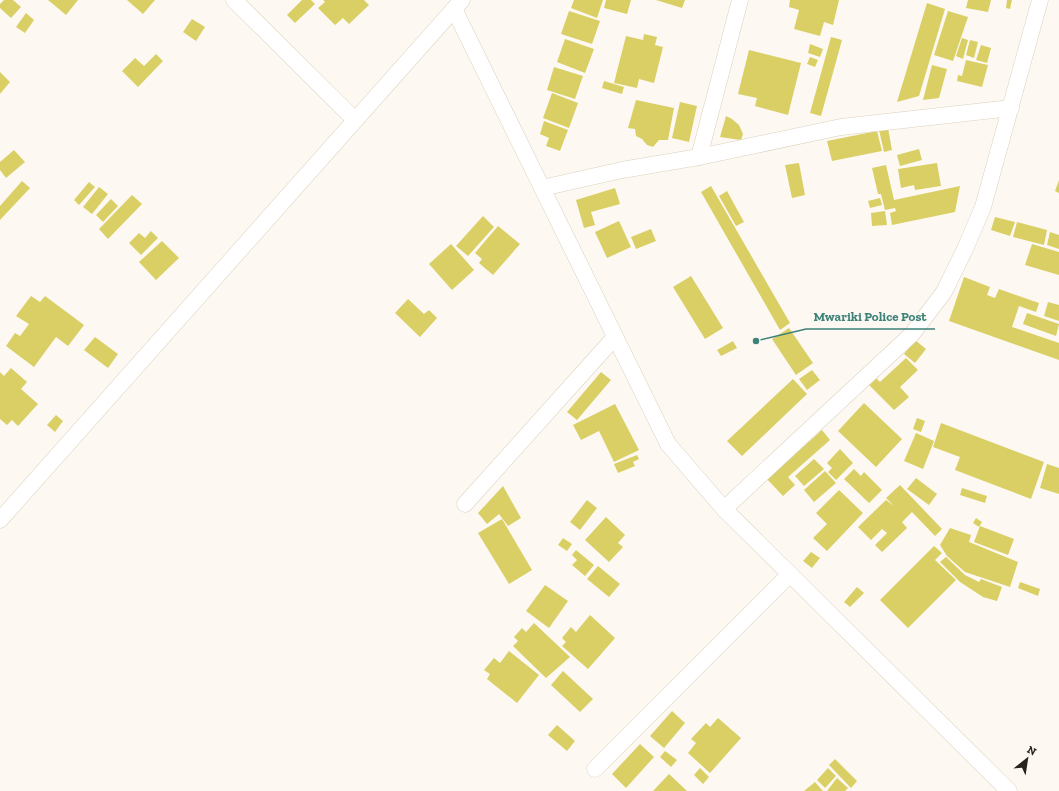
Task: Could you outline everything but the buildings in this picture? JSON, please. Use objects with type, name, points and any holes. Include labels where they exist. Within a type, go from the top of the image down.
[{"type":"street","points":[[234,0],[355,120]]},
{"type":"street","points":[[699,157],[740,0]]},
{"type":"street","points":[[724,509],[912,334],[944,292],[965,249],[982,207],[1011,108],[1040,0]]},
{"type":"street","points":[[1,517],[458,5],[542,188],[630,370],[668,444],[724,509],[1009,791]]},
{"type":"street","points":[[542,188],[622,170],[699,157],[841,127],[1011,108]]},
{"type":"street","points":[[465,504],[615,337]]},
{"type":"street","points":[[595,769],[790,574]]},
{"type":"place","name":"Mwariki Police Post","points":[[756,341]]}]
